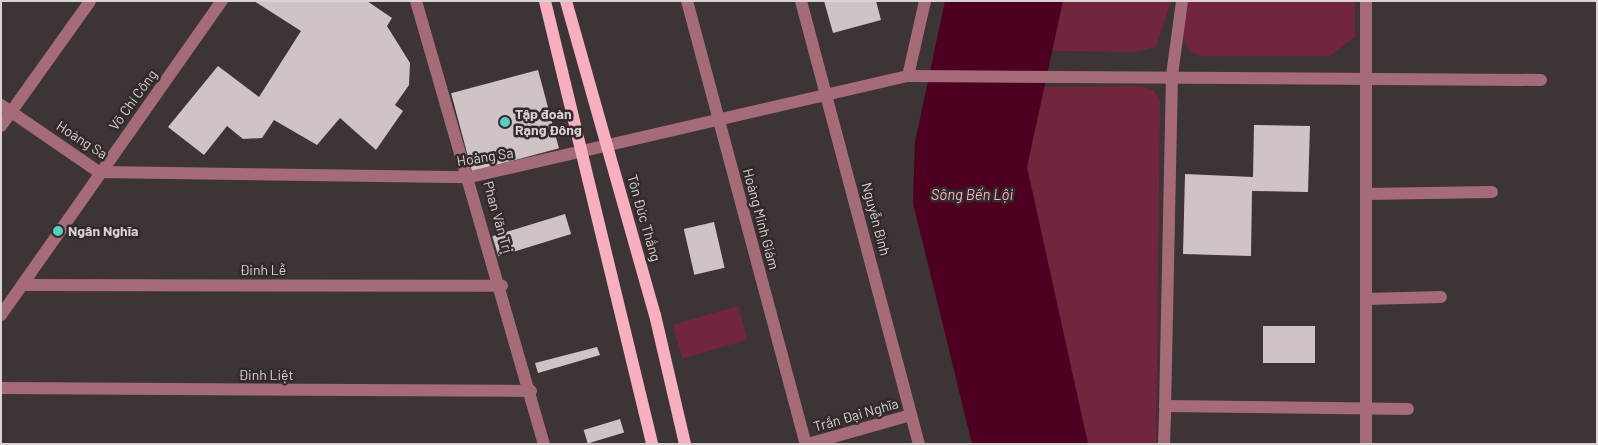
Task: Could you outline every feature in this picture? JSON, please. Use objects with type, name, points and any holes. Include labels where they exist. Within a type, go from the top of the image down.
[{"type":"main road","points":[[545,1],[652,444]]},
{"type":"main road","name":"Tôn Đức Thắng","points":[[566,1],[609,148],[686,444]]},
{"type":"street","points":[[1,126],[6,108],[90,1]]},
{"type":"street","name":"Võ Chí Công","points":[[1,316],[24,285],[99,172],[222,1]]},
{"type":"street","name":"Phan Văn Trị","points":[[416,1],[502,286],[544,444]]},
{"type":"street","name":"Hoàng Minh Giám","points":[[687,1],[719,120],[814,443]]},
{"type":"street","name":"Nguyễn Bình","points":[[801,1],[828,93],[919,444]]},
{"type":"street","points":[[908,76],[925,1]]},
{"type":"street","points":[[1164,444],[1172,75],[1182,1]]},
{"type":"street","points":[[1366,1],[1366,444]]},
{"type":"street","name":"Hoàng Sa","points":[[6,108],[99,172],[470,178],[609,148],[828,93],[908,76],[1172,75],[1541,80]]},
{"type":"street","points":[[1366,194],[1492,192]]},
{"type":"street","name":"Đinh Lễ","points":[[24,285],[502,286]]},
{"type":"street","points":[[1366,299],[1441,297]]},
{"type":"street","name":"Đinh Liệt","points":[[1,388],[531,391]]},
{"type":"street","points":[[1165,406],[1366,410],[1408,408]]},
{"type":"street","name":"Trần Đại Nghĩa","points":[[814,443],[911,415]]},
{"type":"shaded area","points":[[1063,1],[1171,1],[1156,47],[1135,52],[1051,51]]},
{"type":"shaded area","points":[[1187,1],[1355,1],[1355,37],[1330,56],[1202,56],[1190,52],[1182,37]]},
{"type":"shaded area","points":[[1141,86],[1154,90],[1160,101],[1156,444],[1088,444],[1027,167],[1043,87]]},
{"type":"shaded area","points":[[738,306],[748,340],[682,358],[673,325]]},
{"type":"water","name":"Sông Bến Lội","points":[[945,1],[1063,1],[1027,167],[1088,444],[972,444],[913,203],[915,142]]},
{"type":"building","points":[[254,1],[367,1],[392,18],[387,26],[410,63],[409,85],[395,105],[403,111],[376,150],[340,118],[317,145],[274,120],[262,138],[243,139],[227,126],[204,155],[168,127],[218,66],[259,97],[301,31]]},
{"type":"building","points":[[824,1],[876,1],[881,20],[833,33]]},
{"type":"building","name":"Tập đoàn Rạng Đông","points":[[538,70],[559,148],[472,172],[451,93]]},
{"type":"building","points":[[1254,125],[1310,126],[1308,192],[1252,191],[1251,256],[1183,254],[1185,174],[1253,177]]},
{"type":"building","points":[[565,214],[571,234],[498,256],[492,236]]},
{"type":"building","points":[[714,222],[725,268],[694,275],[684,229]]},
{"type":"building","points":[[1263,326],[1315,326],[1315,363],[1263,363]]},
{"type":"building","points":[[597,347],[600,355],[538,373],[535,363]]},
{"type":"building","points":[[620,419],[624,432],[588,443],[584,430]]},
{"type":"place","name":"Tập đoàn Rạng Đông","points":[[505,122]]},
{"type":"place","name":"Ngân Nghĩa","points":[[58,231]]}]
